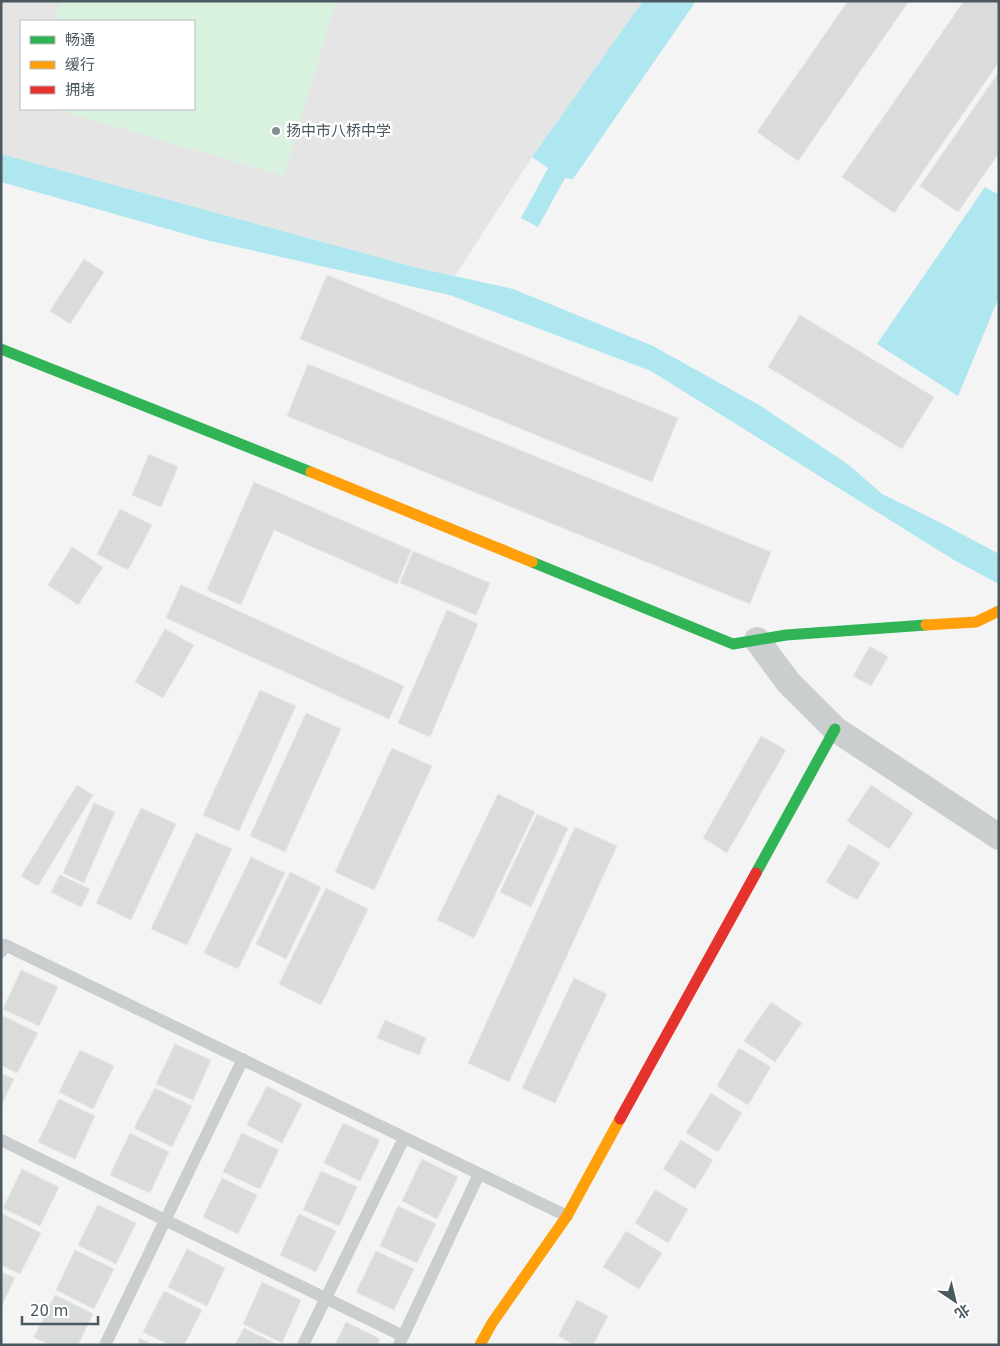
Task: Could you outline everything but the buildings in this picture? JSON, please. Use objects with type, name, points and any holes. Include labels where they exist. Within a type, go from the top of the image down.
[{"type":"street","points":[[1,349],[216,433],[733,644],[786,635],[976,622],[999,611]]},
{"type":"street","points":[[757,640],[788,682],[835,730],[999,837]]},
{"type":"street","points":[[480,1345],[492,1323],[567,1216],[835,730]]},
{"type":"lane","points":[[1,952],[5,945],[567,1216]]},
{"type":"lane","points":[[105,1345],[242,1059]]},
{"type":"lane","points":[[303,1345],[404,1138]]},
{"type":"lane","points":[[1,1140],[326,1298],[401,1340],[479,1174]]},
{"type":"shaded area","name":"扬中市八桥中学","points":[[1,1],[643,1],[532,157],[455,276],[418,268],[1,154]]},
{"type":"green space","points":[[61,1],[336,1],[284,176],[57,110],[195,110],[195,20],[55,20]]},
{"type":"water","points":[[643,1],[696,1],[573,179],[565,178],[538,227],[521,218],[548,168],[532,157]]},
{"type":"water","points":[[1,154],[418,268],[513,289],[653,346],[759,405],[849,465],[882,494],[999,554],[999,584],[954,560],[651,371],[450,295],[210,241],[1,182]]},
{"type":"water","points":[[985,187],[999,195],[999,297],[958,396],[877,344]]},
{"type":"traffic: fast","points":[[1,349],[311,472]]},
{"type":"traffic: fast","points":[[532,562],[733,644],[786,635],[926,625]]},
{"type":"traffic: fast","points":[[756,873],[835,729]]},
{"type":"traffic: slow","points":[[311,472],[532,562]]},
{"type":"traffic: slow","points":[[926,625],[976,622],[999,611]]},
{"type":"traffic: slow","points":[[480,1345],[492,1323],[567,1216],[620,1119]]},
{"type":"traffic: jam","points":[[620,1119],[756,873]]},
{"type":"place","name":"扬中市八桥中学","points":[[276,131]]}]
